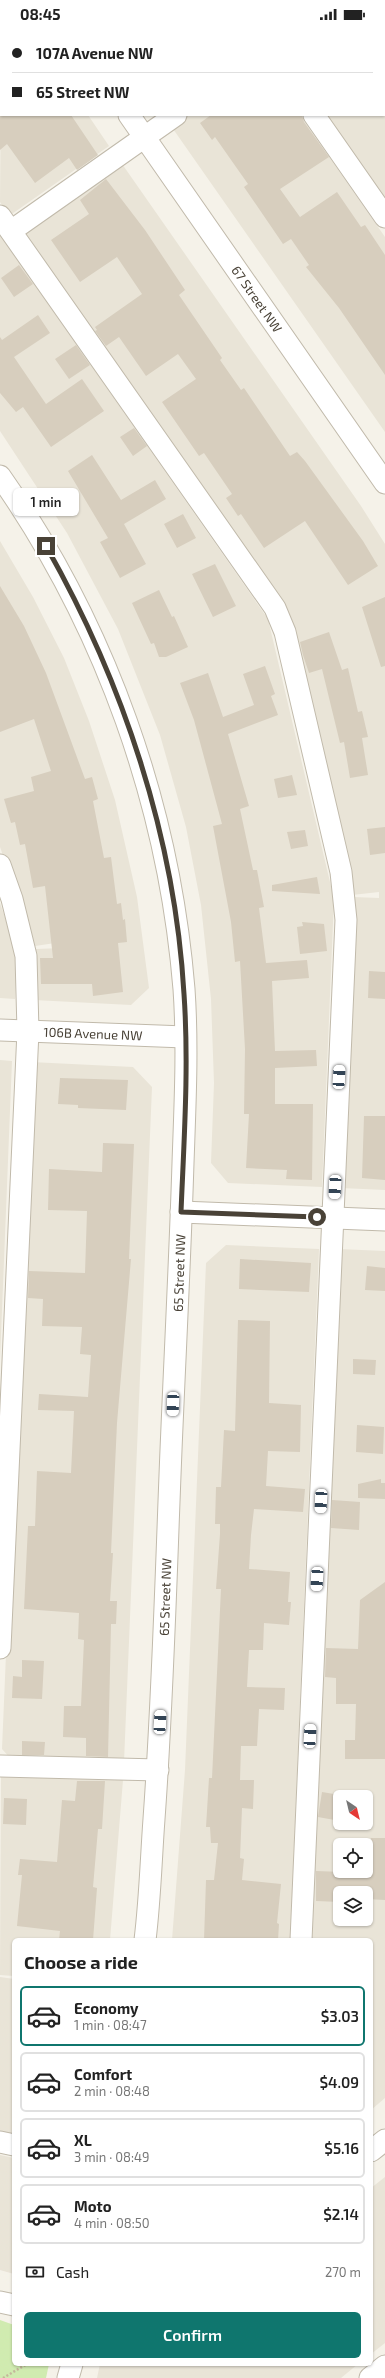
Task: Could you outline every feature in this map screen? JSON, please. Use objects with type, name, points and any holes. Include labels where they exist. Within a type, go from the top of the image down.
[{"type":"street","name":"67 Street NW","points":[[130,116],[385,483]]},
{"type":"street","points":[[175,116],[144,137],[5,223],[275,608],[285,632],[345,896],[346,920],[302,1938]]},
{"type":"street","points":[[315,116],[385,217]]},
{"type":"street","name":"65 Street NW","points":[[0,476],[46,546],[81,611],[102,659],[134,745],[159,832],[174,909],[184,994],[185,1037],[181,1212],[158,1770],[145,1938]]},
{"type":"street","points":[[0,865],[12,899],[26,956],[28,1031],[0,1648]]},
{"type":"street","name":"106B Avenue NW","points":[[0,1030],[185,1037]]},
{"type":"street","points":[[181,1212],[385,1220]]},
{"type":"street","points":[[0,1766],[158,1770]]},
{"type":"street","points":[[373,2149],[385,2140]]},
{"type":"street","points":[[0,2142],[12,2144]]},
{"type":"street","points":[[0,2302],[12,2305]]},
{"type":"street","points":[[68,2378],[71,2366]]},
{"type":"street","points":[[370,2378],[385,2366]]},
{"type":"path","points":[[3,2378],[24,2366]]},
{"type":"shaded area","points":[[1,116],[89,116],[109,146],[9,216],[0,202]]},
{"type":"shaded area","points":[[185,116],[301,116],[385,237],[385,432],[171,126]]},
{"type":"shaded area","points":[[324,116],[385,116],[385,204]]},
{"type":"shaded area","points":[[120,161],[361,506],[385,544],[385,1190],[341,1188],[353,897],[379,898],[379,892],[352,895],[286,611],[26,239],[28,225]]},
{"type":"shaded area","points":[[0,235],[268,619],[334,899],[322,1187],[228,1183],[211,1163],[214,1083],[211,999],[201,905],[186,827],[160,735],[118,629],[67,533],[0,431]]},
{"type":"shaded area","points":[[0,541],[33,597],[64,658],[89,721],[115,800],[137,897],[149,988],[131,1005],[34,1000],[36,949],[62,948],[62,942],[35,946],[0,847]]},
{"type":"shaded area","points":[[0,903],[17,952],[15,999],[0,998]]},
{"type":"shaded area","points":[[0,1060],[12,1061],[0,1360]]},
{"type":"shaded area","points":[[31,1062],[133,1067],[152,1087],[124,1762],[11,1759],[2,1749]]},
{"type":"shaded area","points":[[226,1245],[319,1249],[290,1938],[172,1938],[185,1770],[206,1263]]},
{"type":"shaded area","points":[[338,1249],[385,1251],[385,2098],[373,2108],[373,1938],[309,1938]]},
{"type":"shaded area","points":[[1,1777],[123,1780],[110,1938],[12,1938],[12,1976],[0,1975]]},
{"type":"shaded area","points":[[0,1977],[12,1979],[12,2138],[0,2135]]},
{"type":"shaded area","points":[[0,2155],[12,2158],[12,2273],[0,2270]]},
{"type":"shaded area","points":[[385,2177],[385,2343],[373,2352],[373,2186]]},
{"type":"shaded area","points":[[100,2366],[356,2366],[341,2378],[97,2378]]},
{"type":"green space","points":[[0,2320],[12,2324],[12,2366],[49,2366],[46,2378],[0,2378]]},
{"type":"building","points":[[0,116],[72,116],[98,155],[77,170],[69,158],[35,183],[7,144],[0,150]]},
{"type":"building","points":[[210,116],[302,116],[304,122],[329,157],[280,189],[300,217],[337,192],[361,227],[365,225],[385,255],[385,375],[339,308],[306,267],[309,265],[291,239],[283,244],[244,187],[248,184],[215,137],[212,140],[200,123]]},
{"type":"building","points":[[106,179],[145,230],[185,290],[179,295],[222,358],[220,360],[241,390],[244,388],[290,456],[297,452],[305,461],[363,541],[378,566],[348,585],[305,521],[264,548],[241,514],[238,516],[226,498],[232,494],[204,453],[199,456],[162,402],[196,379],[178,354],[146,376],[119,337],[106,346],[95,331],[97,330],[95,327],[142,294],[117,257],[80,282],[51,240],[89,214],[80,200]]},
{"type":"building","points":[[19,265],[33,284],[14,297],[1,278]]},
{"type":"building","points":[[38,315],[50,333],[14,357],[46,404],[82,379],[104,411],[51,447],[23,407],[16,412],[0,393],[0,337],[2,340]]},
{"type":"building","points":[[76,345],[90,365],[69,379],[55,359]]},
{"type":"building","points":[[134,428],[147,446],[133,456],[120,437]]},
{"type":"building","points":[[92,455],[121,500],[155,480],[166,499],[124,524],[146,564],[120,578],[100,542],[108,538],[68,471]]},
{"type":"building","points":[[183,514],[196,538],[177,548],[164,524]]},
{"type":"building","points":[[215,564],[236,606],[213,617],[192,574]]},
{"type":"building","points":[[0,586],[24,626],[46,673],[85,779],[92,777],[98,799],[93,801],[104,858],[111,857],[117,904],[121,903],[123,920],[125,919],[127,942],[118,943],[123,992],[93,996],[92,984],[41,984],[40,958],[53,958],[45,886],[33,888],[25,844],[20,845],[15,822],[11,823],[4,799],[34,791],[31,777],[51,771],[34,719],[0,732]]},
{"type":"building","points":[[159,590],[172,617],[174,616],[188,647],[166,657],[159,657],[154,643],[151,644],[132,603]]},
{"type":"building","points":[[385,597],[385,666],[381,667],[362,607]]},
{"type":"building","points":[[329,632],[342,670],[348,668],[358,712],[362,711],[368,737],[362,738],[368,775],[350,778],[344,742],[340,743],[322,669],[309,673],[303,655],[300,642]]},
{"type":"building","points":[[265,666],[275,694],[271,696],[278,715],[228,734],[249,806],[240,809],[253,870],[257,870],[264,907],[259,908],[266,963],[307,960],[309,978],[272,981],[275,1051],[316,1050],[317,1066],[275,1068],[275,1104],[313,1104],[312,1180],[286,1179],[287,1170],[246,1168],[249,1114],[244,1114],[245,1049],[240,961],[235,962],[231,922],[213,826],[222,824],[194,720],[180,683],[208,673],[223,717],[254,705],[243,674]]},
{"type":"building","points":[[292,775],[297,795],[278,798],[274,779]]},
{"type":"building","points":[[385,827],[385,853],[370,855],[367,829]]},
{"type":"building","points":[[305,830],[308,846],[291,849],[287,832]]},
{"type":"building","points":[[317,877],[320,894],[272,891],[272,885]]},
{"type":"building","points":[[302,922],[324,924],[327,951],[300,954],[297,927],[303,926]]},
{"type":"building","points":[[369,971],[385,972],[385,999],[368,998]]},
{"type":"building","points":[[60,1078],[128,1080],[126,1110],[78,1108],[78,1105],[58,1104]]},
{"type":"building","points":[[364,1116],[385,1116],[385,1180],[362,1178]]},
{"type":"building","points":[[103,1143],[134,1144],[129,1259],[131,1259],[117,1423],[111,1553],[113,1553],[110,1601],[117,1601],[116,1624],[111,1624],[108,1757],[86,1756],[86,1738],[63,1737],[64,1706],[81,1706],[84,1640],[78,1639],[79,1613],[24,1609],[28,1526],[35,1526],[37,1471],[71,1473],[74,1411],[38,1410],[39,1394],[88,1397],[91,1355],[80,1354],[82,1327],[42,1326],[43,1299],[28,1298],[29,1271],[85,1273],[87,1211],[48,1210],[49,1169],[102,1172]]},
{"type":"building","points":[[240,1259],[311,1263],[309,1292],[239,1289]]},
{"type":"building","points":[[367,1266],[385,1268],[385,1291],[365,1290]]},
{"type":"building","points":[[238,1320],[270,1321],[269,1403],[301,1405],[300,1452],[268,1451],[266,1486],[305,1489],[303,1512],[254,1509],[249,1569],[290,1572],[288,1602],[291,1602],[289,1625],[264,1623],[263,1650],[249,1650],[247,1687],[285,1688],[284,1710],[259,1709],[257,1746],[241,1746],[240,1780],[254,1780],[253,1809],[242,1808],[240,1858],[244,1859],[242,1880],[281,1884],[277,1923],[279,1924],[278,1938],[204,1938],[206,1880],[214,1880],[218,1843],[211,1843],[210,1827],[206,1827],[209,1778],[212,1778],[221,1589],[216,1589],[220,1524],[215,1524],[216,1487],[221,1487],[224,1430],[235,1431]]},
{"type":"building","points":[[353,1359],[376,1360],[375,1375],[353,1374]]},
{"type":"building","points":[[357,1425],[384,1427],[383,1454],[356,1452]]},
{"type":"building","points":[[381,1479],[381,1483],[385,1483],[385,1499],[358,1498],[358,1484]]},
{"type":"building","points":[[332,1500],[360,1502],[359,1530],[331,1528]]},
{"type":"building","points":[[385,1582],[385,1759],[345,1759],[345,1740],[355,1740],[356,1704],[336,1704],[336,1678],[325,1677],[326,1648],[358,1649],[360,1600]]},
{"type":"building","points":[[22,1660],[44,1661],[42,1699],[12,1698],[13,1676],[22,1677]]},
{"type":"building","points":[[22,1741],[45,1742],[44,1755],[22,1755]]},
{"type":"building","points":[[77,1781],[105,1781],[102,1829],[98,1829],[93,1887],[97,1888],[93,1938],[59,1938],[60,1931],[17,1926],[22,1875],[18,1875],[20,1859],[57,1862],[62,1800],[75,1801]]},
{"type":"building","points":[[322,1792],[333,1794],[333,1820],[318,1817]]},
{"type":"building","points":[[4,1798],[27,1799],[26,1825],[3,1824]]},
{"type":"building","points":[[373,1838],[385,1838],[385,1900],[373,1899],[373,1886],[333,1886],[333,1902],[316,1901],[316,1871],[333,1872],[333,1878],[373,1878]]},
{"type":"route","points":[[46,546],[81,611],[123,711],[144,775],[167,868],[180,951],[184,994],[186,1064],[181,1212],[317,1217]]}]
